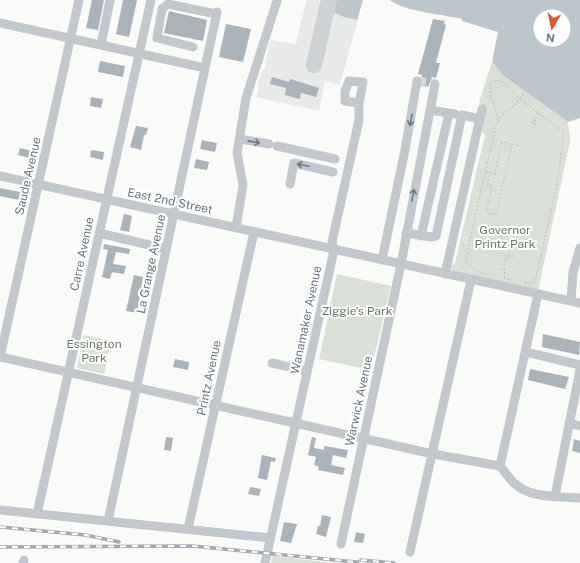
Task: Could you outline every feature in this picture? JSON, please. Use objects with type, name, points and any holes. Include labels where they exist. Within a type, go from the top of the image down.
[{"type":"street","name":"Saude Avenue","points":[[0,357],[79,0]]},
{"type":"street","points":[[101,45],[110,0]]},
{"type":"street","name":"Carre Avenue","points":[[37,514],[151,0]]},
{"type":"street","points":[[236,228],[243,185],[237,153],[246,98],[278,1]]},
{"type":"street","name":"La Grange Avenue","points":[[108,521],[216,13],[168,4],[162,9],[156,36],[159,40]]},
{"type":"street","points":[[0,23],[205,68]]},
{"type":"street","points":[[155,57],[159,40],[193,47]]},
{"type":"street","name":"Wanamaker Avenue","points":[[265,563],[334,250],[332,242],[359,120],[359,103],[362,82],[349,81],[345,91],[345,100],[359,103]]},
{"type":"street","points":[[382,260],[405,150],[417,81]]},
{"type":"street","name":"Warwick Avenue","points":[[341,544],[401,264],[435,84]]},
{"type":"street","points":[[445,274],[482,109]]},
{"type":"street","points":[[430,110],[462,114],[480,119]]},
{"type":"street","points":[[422,236],[449,113]]},
{"type":"street","points":[[406,233],[422,236],[436,236],[462,114]]},
{"type":"street","points":[[240,139],[336,159]]},
{"type":"street","points":[[290,184],[294,163],[333,172]]},
{"type":"street","name":"East 2nd Street","points":[[0,176],[576,302]]},
{"type":"street","name":"Printz Avenue","points":[[188,529],[254,232]]},
{"type":"street","points":[[99,233],[166,249]]},
{"type":"street","points":[[576,302],[573,272],[580,248]]},
{"type":"street","points":[[410,552],[471,280]]},
{"type":"street","points":[[500,466],[538,294]]},
{"type":"street","points":[[526,352],[580,365]]},
{"type":"street","points":[[0,357],[216,404],[433,454],[500,466],[515,484],[537,495],[580,498]]},
{"type":"street","points":[[272,363],[307,371]]},
{"type":"street","points":[[555,496],[568,424],[580,370]]},
{"type":"street","points":[[568,424],[580,426]]},
{"type":"street","points":[[0,510],[271,538]]},
{"type":"path","points":[[492,277],[486,273],[477,271],[465,262],[498,120],[490,90],[490,84],[494,80],[504,82],[520,99],[564,132],[557,183],[536,278],[533,283],[521,283]]},
{"type":"path","points":[[498,120],[520,99],[526,91]]},
{"type":"path","points":[[535,119],[538,113]]},
{"type":"path","points":[[486,172],[495,174],[502,142],[521,146]]},
{"type":"path","points":[[489,179],[488,185],[492,187],[486,213],[496,215],[512,144]]},
{"type":"path","points":[[505,278],[504,270],[507,256],[512,244]]},
{"type":"path","points":[[501,253],[507,256],[514,256]]},
{"type":"path","points":[[500,269],[504,270]]},
{"type":"path","points":[[497,278],[505,278],[513,281]]},
{"type":"shaded area","points":[[306,0],[360,0],[357,23],[340,85],[325,81],[319,111],[256,97],[261,72],[265,68],[270,40],[296,44]]},
{"type":"shaded area","points":[[335,0],[363,0],[357,20],[344,17],[334,12]]},
{"type":"shaded area","points":[[390,0],[580,0],[580,118],[568,122],[504,76],[492,62],[498,32],[462,21],[462,19],[405,7]]},
{"type":"green space","name":"Governor Printz Park","points":[[492,62],[504,76],[568,122],[570,141],[538,292],[455,274],[450,267],[455,263],[485,135],[480,129],[484,108],[479,102]]},
{"type":"green space","name":"Ziggie's Park","points":[[337,274],[391,286],[371,370],[319,359]]},
{"type":"green space","name":"Essington Park","points":[[84,335],[111,341],[104,374],[77,368]]},
{"type":"green space","points":[[273,556],[334,563],[271,563]]},
{"type":"building","points":[[92,0],[104,0],[98,30],[86,28]]},
{"type":"building","points":[[123,0],[137,0],[129,37],[116,34]]},
{"type":"building","points":[[169,11],[207,20],[203,41],[164,33]]},
{"type":"building","points":[[433,19],[445,21],[444,24],[446,25],[436,63],[440,63],[436,78],[432,77],[428,87],[422,85],[422,75],[418,74]]},
{"type":"building","points":[[226,24],[251,29],[243,62],[219,57]]},
{"type":"building","points":[[100,61],[125,66],[123,77],[98,72]]},
{"type":"building","points":[[272,77],[289,82],[290,79],[319,88],[316,97],[301,93],[300,99],[285,95],[286,88],[270,84]]},
{"type":"building","points":[[91,97],[103,99],[101,108],[90,106]]},
{"type":"building","points":[[136,126],[148,128],[146,135],[144,135],[141,150],[130,147]]},
{"type":"building","points":[[202,140],[217,143],[215,152],[200,149]]},
{"type":"building","points":[[20,148],[32,151],[30,158],[18,155]]},
{"type":"building","points":[[91,150],[104,152],[103,160],[90,157]]},
{"type":"building","points":[[196,159],[209,162],[207,170],[194,168]]},
{"type":"building","points":[[0,188],[20,192],[19,200],[0,196]]},
{"type":"building","points":[[124,214],[132,216],[129,232],[120,230]]},
{"type":"building","points":[[104,244],[130,249],[129,254],[116,252],[113,264],[126,266],[124,274],[112,272],[110,279],[102,277],[108,250],[103,249]]},
{"type":"building","points":[[134,275],[143,277],[137,313],[126,311]]},
{"type":"building","points":[[543,334],[580,342],[579,355],[542,347]]},
{"type":"building","points":[[175,359],[189,362],[188,370],[173,367]]},
{"type":"building","points":[[530,369],[569,377],[565,389],[528,380]]},
{"type":"building","points":[[166,437],[173,438],[171,451],[164,450]]},
{"type":"building","points":[[312,437],[316,438],[314,448],[324,450],[324,446],[348,450],[346,458],[333,455],[331,465],[345,468],[343,475],[318,470],[319,467],[314,465],[316,457],[308,455]]},
{"type":"building","points":[[574,439],[580,441],[580,453],[572,451]]},
{"type":"building","points":[[262,455],[276,458],[275,462],[271,461],[267,480],[258,478]]},
{"type":"building","points":[[250,487],[261,489],[259,496],[248,494]]},
{"type":"building","points":[[322,515],[331,517],[326,537],[316,534],[318,526],[320,526]]},
{"type":"building","points":[[284,522],[297,524],[291,543],[280,541]]},
{"type":"building","points":[[356,532],[365,534],[363,543],[354,542]]},
{"type":"taxiway","points":[[314,65],[329,0]]},
{"type":"tunnel","points":[[417,81],[435,84]]},
{"type":"railway","points":[[0,527],[85,535],[119,542]]},
{"type":"railway","points":[[0,547],[193,546],[366,563]]},
{"type":"railway","points":[[361,560],[394,563]]}]
